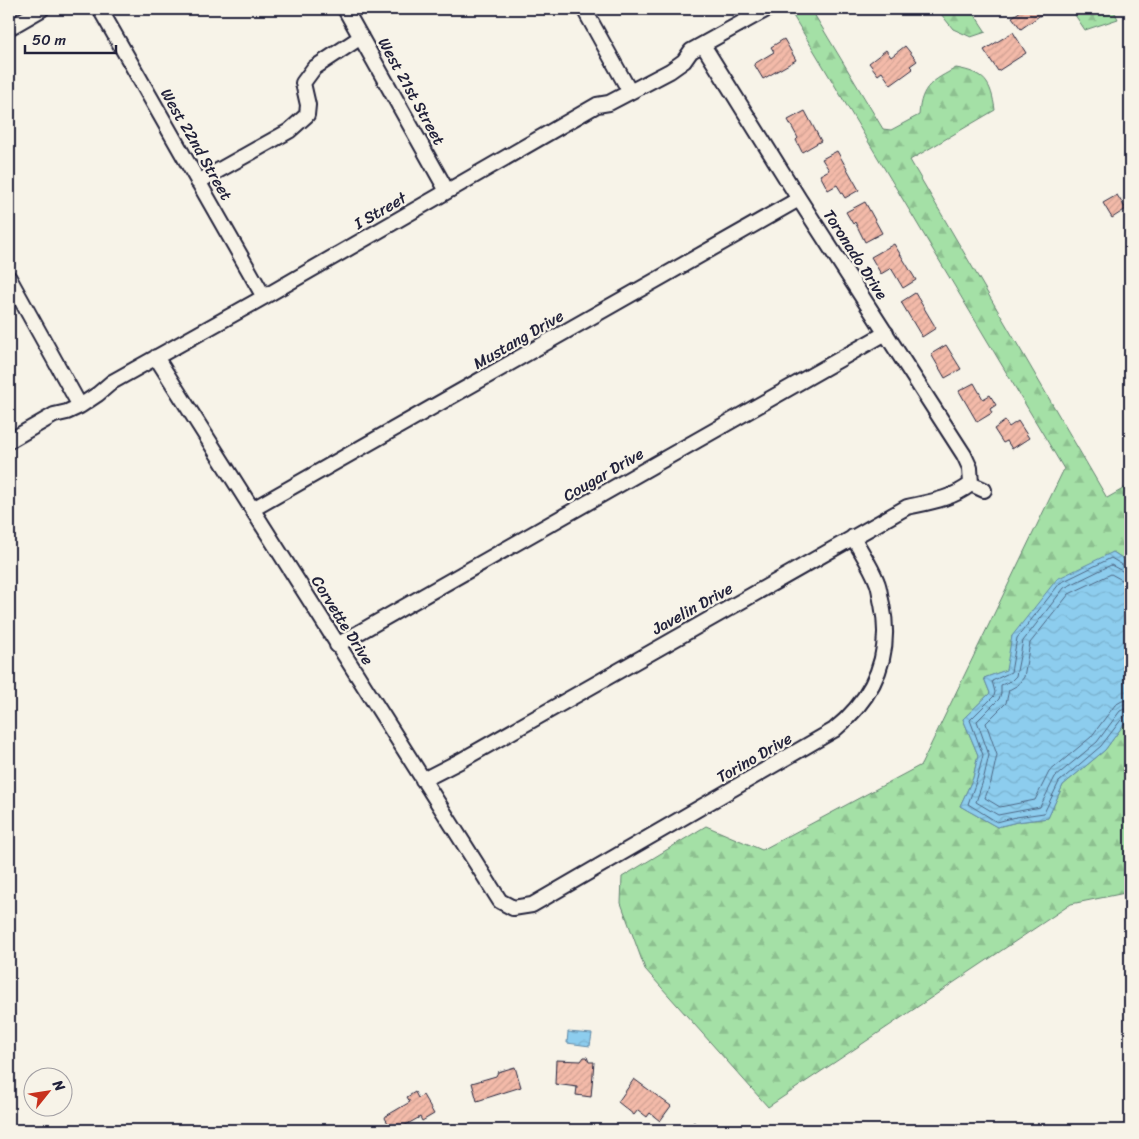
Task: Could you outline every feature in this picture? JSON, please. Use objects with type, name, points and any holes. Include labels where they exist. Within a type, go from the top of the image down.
[{"type":"street","points":[[9,28],[42,9]]},
{"type":"street","name":"West 22nd Street","points":[[100,9],[264,297]]},
{"type":"street","name":"West 21st Street","points":[[345,9],[448,191]]},
{"type":"street","points":[[584,9],[630,92]]},
{"type":"street","name":"I Street","points":[[9,441],[54,415],[80,406],[112,382],[264,297],[597,105],[609,103],[670,71],[684,61],[691,51],[767,9]]},
{"type":"street","points":[[198,182],[289,131],[307,115],[308,105],[303,83],[314,68],[361,37]]},
{"type":"street","name":"Toronado Drive","points":[[703,44],[799,199],[964,455],[970,468],[970,484]]},
{"type":"street","name":"Mustang Drive","points":[[253,509],[799,199]]},
{"type":"street","points":[[9,278],[80,406]]},
{"type":"street","name":"Cougar Drive","points":[[337,645],[886,333]]},
{"type":"street","name":"Corvette Drive","points":[[156,357],[500,901]]},
{"type":"street","points":[[970,484],[984,490]]},
{"type":"street","name":"Javelin Drive","points":[[423,780],[460,761],[907,507],[946,498],[961,492],[970,484]]},
{"type":"street","name":"Torino Drive","points":[[500,901],[513,908],[532,905],[834,730],[850,717],[874,686],[884,652],[885,618],[877,583],[853,537]]},
{"type":"green space","points":[[789,9],[811,9],[883,129],[891,130],[919,115],[922,97],[926,90],[935,81],[956,68],[980,76],[989,86],[995,110],[910,160],[1107,498],[1130,485],[1130,563],[1113,552],[1012,636],[1007,670],[984,678],[990,693],[963,719],[978,755],[973,778],[960,806],[997,827],[1048,818],[1063,785],[1105,750],[1130,716],[1130,892],[1071,904],[768,1107],[645,969],[621,903],[622,877],[706,826],[762,850],[921,765],[1064,469]]},
{"type":"green space","points":[[937,9],[971,9],[986,32],[971,37],[953,29]]},
{"type":"green space","points":[[1071,9],[1113,9],[1118,19],[1085,30]]},
{"type":"water","points":[[1113,552],[1130,563],[1130,716],[1105,750],[1063,785],[1048,818],[997,827],[960,806],[973,778],[978,755],[963,719],[990,693],[984,678],[1006,670],[1012,636],[1057,579]]},
{"type":"water","points":[[568,1032],[592,1034],[590,1046],[567,1043]]},
{"type":"building","points":[[1024,9],[1049,9],[1021,29],[1012,17]]},
{"type":"building","points":[[1013,32],[1026,53],[998,71],[984,50]]},
{"type":"building","points":[[784,39],[796,60],[763,79],[754,64],[774,52],[771,47]]},
{"type":"building","points":[[905,46],[917,61],[910,66],[913,69],[891,85],[882,72],[878,75],[869,63],[886,50],[891,57]]},
{"type":"building","points":[[805,111],[821,141],[802,152],[796,140],[798,138],[788,120]]},
{"type":"building","points":[[837,151],[859,190],[845,198],[837,185],[828,190],[820,175],[829,170],[822,159]]},
{"type":"building","points":[[1117,195],[1126,209],[1112,218],[1103,203]]},
{"type":"building","points":[[865,202],[882,233],[865,242],[855,222],[853,224],[846,212]]},
{"type":"building","points":[[894,244],[916,280],[903,288],[891,268],[881,274],[871,257]]},
{"type":"building","points":[[915,293],[936,328],[922,337],[901,302]]},
{"type":"building","points":[[946,345],[961,369],[945,378],[931,354]]},
{"type":"building","points":[[974,383],[983,399],[990,395],[996,405],[990,409],[992,413],[977,422],[959,391]]},
{"type":"building","points":[[1005,421],[1009,427],[1018,421],[1029,438],[1012,449],[1007,441],[1003,443],[994,429]]},
{"type":"building","points":[[584,1057],[587,1057],[589,1062],[594,1062],[591,1097],[576,1095],[577,1087],[555,1084],[556,1060],[581,1061]]},
{"type":"building","points":[[515,1067],[521,1087],[477,1101],[472,1083],[496,1076],[498,1072]]},
{"type":"building","points":[[634,1079],[671,1106],[660,1121],[650,1113],[647,1117],[638,1110],[634,1115],[618,1102]]},
{"type":"building","points":[[415,1092],[418,1098],[423,1095],[434,1114],[422,1121],[420,1117],[404,1126],[407,1130],[392,1130],[385,1118],[386,1116],[410,1102],[407,1097]]},
{"type":"building","points":[[694,1122],[702,1130],[685,1130]]}]
